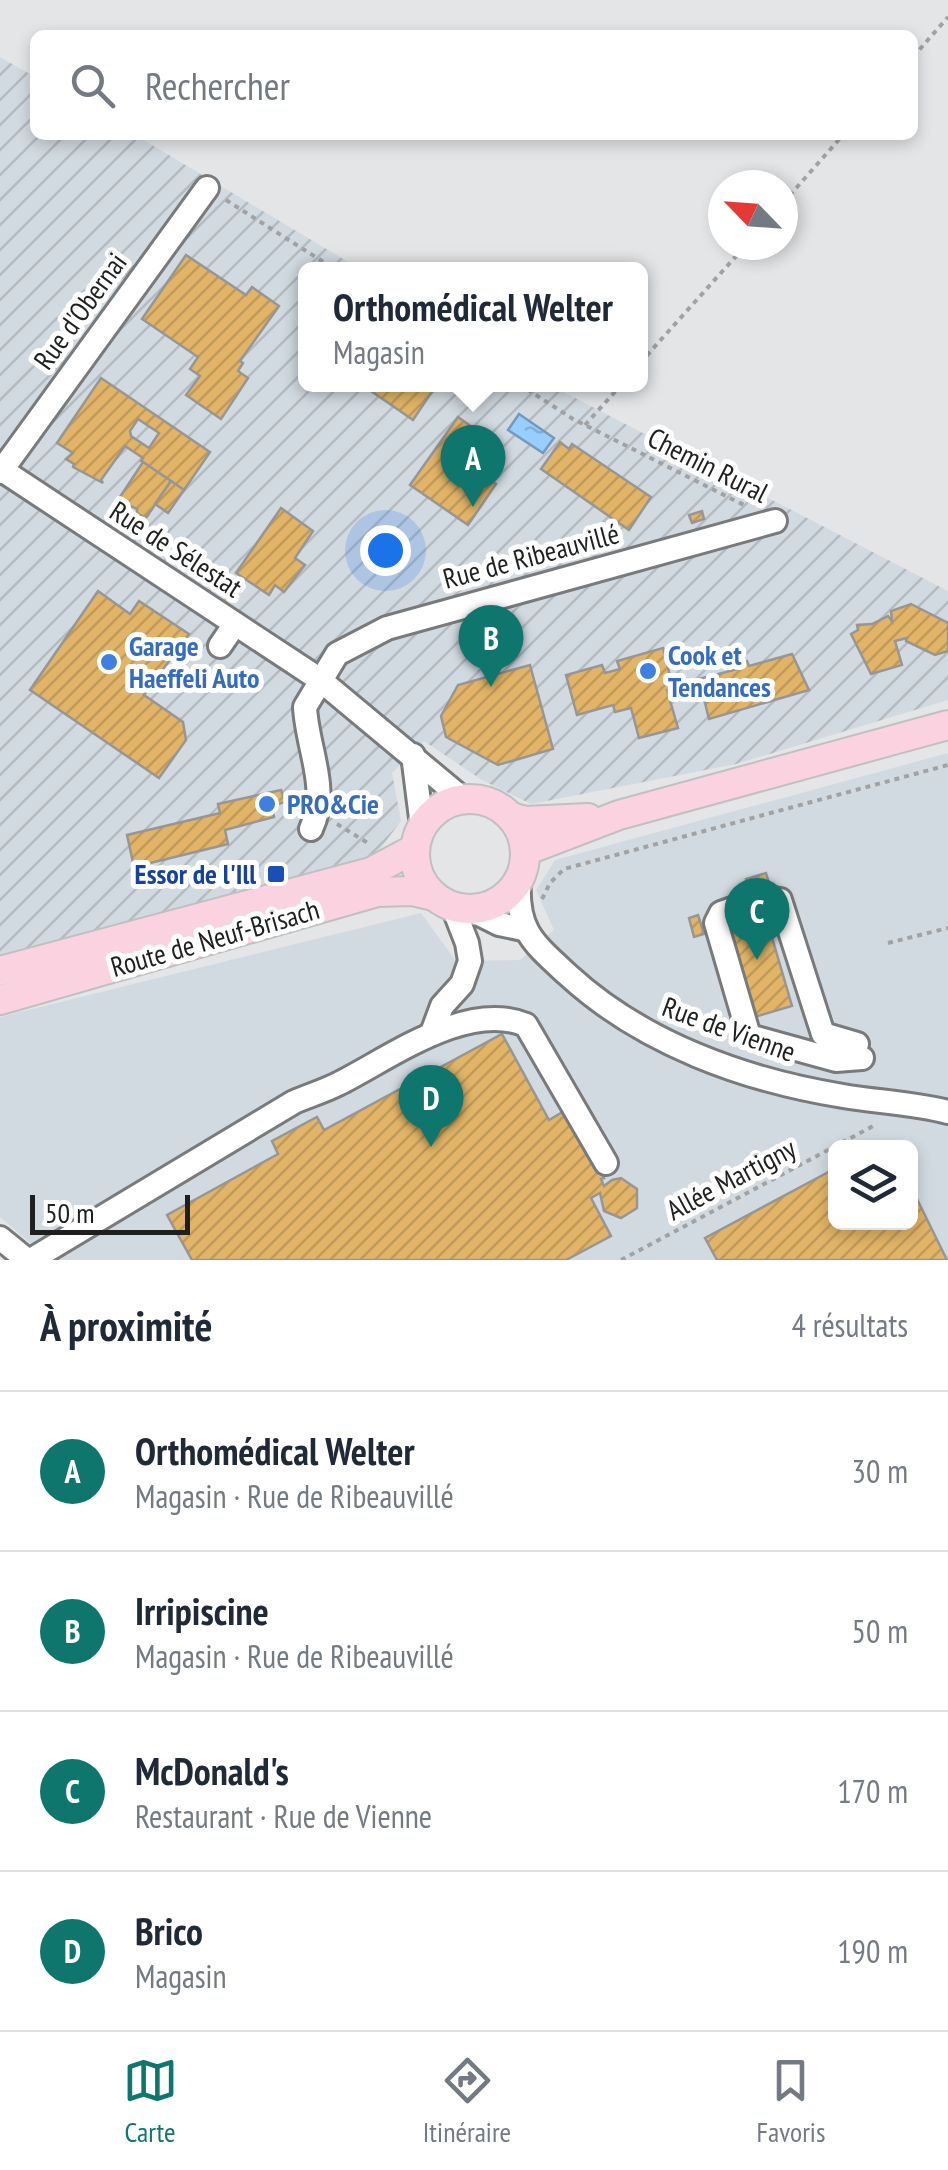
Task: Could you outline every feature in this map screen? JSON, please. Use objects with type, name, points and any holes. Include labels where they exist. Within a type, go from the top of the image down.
[{"type":"main road","points":[[526,851],[619,815],[948,724]]},
{"type":"main road","points":[[418,837],[418,876],[451,904],[485,908],[500,900],[519,879],[526,851],[522,837],[511,817],[493,803],[462,799]]},
{"type":"main road","name":"Route de Neuf-Brisach","points":[[0,970],[371,872],[418,837],[439,808],[462,799]]},
{"type":"main road","points":[[511,817],[556,821],[619,815]]},
{"type":"main road","name":"Route de Neuf-Brisach","points":[[0,1000],[377,892],[412,891],[451,904]]},
{"type":"street","name":"Rue d'Obernai","points":[[1,471],[207,188]]},
{"type":"street","name":"Rue de Sélestat","points":[[1,471],[319,679],[462,799]]},
{"type":"street","name":"Rue de Ribeauvillé","points":[[319,679],[337,654],[387,628],[702,551],[775,521]]},
{"type":"street","points":[[220,646],[235,624]]},
{"type":"street","points":[[314,821],[319,781],[304,706],[319,679]]},
{"type":"street","points":[[413,755],[418,837]]},
{"type":"street","points":[[519,879],[523,930]]},
{"type":"street","points":[[763,898],[780,900],[823,1034],[859,1051],[836,1060],[749,1036],[716,923],[720,913],[763,898]]},
{"type":"street","points":[[432,1033],[442,1006],[462,984],[470,961],[451,904]]},
{"type":"street","name":"Rue de Vienne","points":[[451,904],[523,930],[611,1011],[674,1045],[816,1091],[948,1112]]},
{"type":"street","points":[[0,1238],[29,1260],[294,1102],[334,1086],[432,1033],[508,1017],[526,1026],[606,1163]]},
{"type":"path","points":[[918,51],[948,17]]},
{"type":"path","points":[[798,186],[839,140]]},
{"type":"path","points":[[207,188],[323,262]]},
{"type":"path","points":[[648,354],[733,260]]},
{"type":"path","name":"Chemin Rural","points":[[531,392],[586,425],[775,521]]},
{"type":"path","points":[[586,425],[615,392]]},
{"type":"path","points":[[523,930],[542,916],[540,903],[550,883],[564,869],[948,765]]},
{"type":"path","points":[[314,821],[375,848],[386,864]]},
{"type":"path","points":[[888,943],[948,928]]},
{"type":"path","name":"Allée Martigny","points":[[620,1260],[878,1123]]},
{"type":"shaded area","points":[[0,57],[30,74],[30,140],[143,140],[348,262],[298,262],[298,392],[564,392],[948,591],[948,700],[736,764],[531,804],[482,780],[424,741],[392,773],[401,821],[374,857],[0,957]]},
{"type":"shaded area","points":[[948,753],[948,1260],[50,1260],[0,1217],[0,1017],[421,913],[456,961],[520,960],[554,930],[536,890],[555,860]]},
{"type":"water","points":[[519,414],[554,438],[543,453],[508,430]]},
{"type":"building","points":[[186,255],[246,295],[252,287],[279,306],[240,361],[243,363],[238,371],[248,378],[221,419],[186,395],[200,376],[190,369],[198,357],[142,319]]},
{"type":"building","points":[[101,378],[210,452],[184,490],[125,446],[101,480],[103,483],[73,467],[66,459],[73,453],[57,443]],"holes":[[[138,419],[159,433],[149,448],[131,436],[130,431]]]},
{"type":"building","points":[[373,392],[432,392],[413,420]]},
{"type":"building","points":[[458,417],[500,447],[485,478],[496,484],[468,525],[410,485]]},
{"type":"building","points":[[560,442],[569,449],[572,444],[651,497],[629,530],[541,469]]},
{"type":"building","points":[[143,462],[171,481],[146,518],[118,500]]},
{"type":"building","points":[[171,481],[184,490],[168,513],[155,504]]},
{"type":"building","points":[[281,508],[313,531],[295,558],[305,565],[284,592],[275,585],[269,595],[236,573]]},
{"type":"building","points":[[702,511],[704,519],[692,523],[689,515]]},
{"type":"building","name":"Garage Haeffeli Auto","points":[[98,591],[130,614],[139,601],[189,634],[144,695],[183,722],[186,740],[159,778],[30,690]]},
{"type":"building","points":[[911,604],[948,623],[948,651],[935,655],[906,641],[907,638],[895,641],[902,665],[871,674],[851,634],[858,630],[857,625],[872,624],[888,616],[892,621],[891,611]]},
{"type":"building","points":[[663,648],[673,688],[667,690],[678,728],[639,738],[631,708],[615,712],[613,705],[577,715],[566,675],[602,665],[605,673],[620,669],[617,661]]},
{"type":"building","points":[[792,654],[809,690],[709,719],[699,679],[738,669],[736,664],[747,661],[749,666]]},
{"type":"building","points":[[530,665],[553,749],[498,765],[446,737],[441,716],[458,685]]},
{"type":"building","points":[[281,790],[285,802],[272,806],[274,817],[225,830],[228,844],[134,867],[127,835],[220,813],[218,804]]},
{"type":"building","points":[[766,873],[770,886],[749,892],[746,879]]},
{"type":"building","points":[[764,910],[792,1006],[751,1018],[724,921]]},
{"type":"building","points":[[698,915],[704,934],[694,937],[689,918]]},
{"type":"building","points":[[502,1034],[549,1120],[566,1110],[604,1178],[604,1186],[621,1178],[637,1189],[637,1208],[621,1218],[604,1211],[600,1193],[591,1198],[611,1236],[566,1260],[192,1260],[167,1215],[278,1154],[272,1141],[317,1117],[324,1130]]},
{"type":"building","points":[[828,1172],[828,1230],[918,1230],[918,1201],[947,1260],[717,1260],[705,1238]]},
{"type":"place","name":"Orthomédical Welter","points":[[473,507]]},
{"type":"place","name":"Garage Haeffeli Auto","points":[[109,662]]},
{"type":"place","name":"Cook et Tendances","points":[[648,671]]},
{"type":"place","name":"Irripiscine","points":[[491,687]]},
{"type":"place","name":"PRO&Cie","points":[[267,804]]},
{"type":"place","name":"Essor de l'Ill","points":[[276,874]]},
{"type":"place","name":"McDonald's","points":[[757,960]]},
{"type":"place","name":"Brico","points":[[431,1147]]}]
